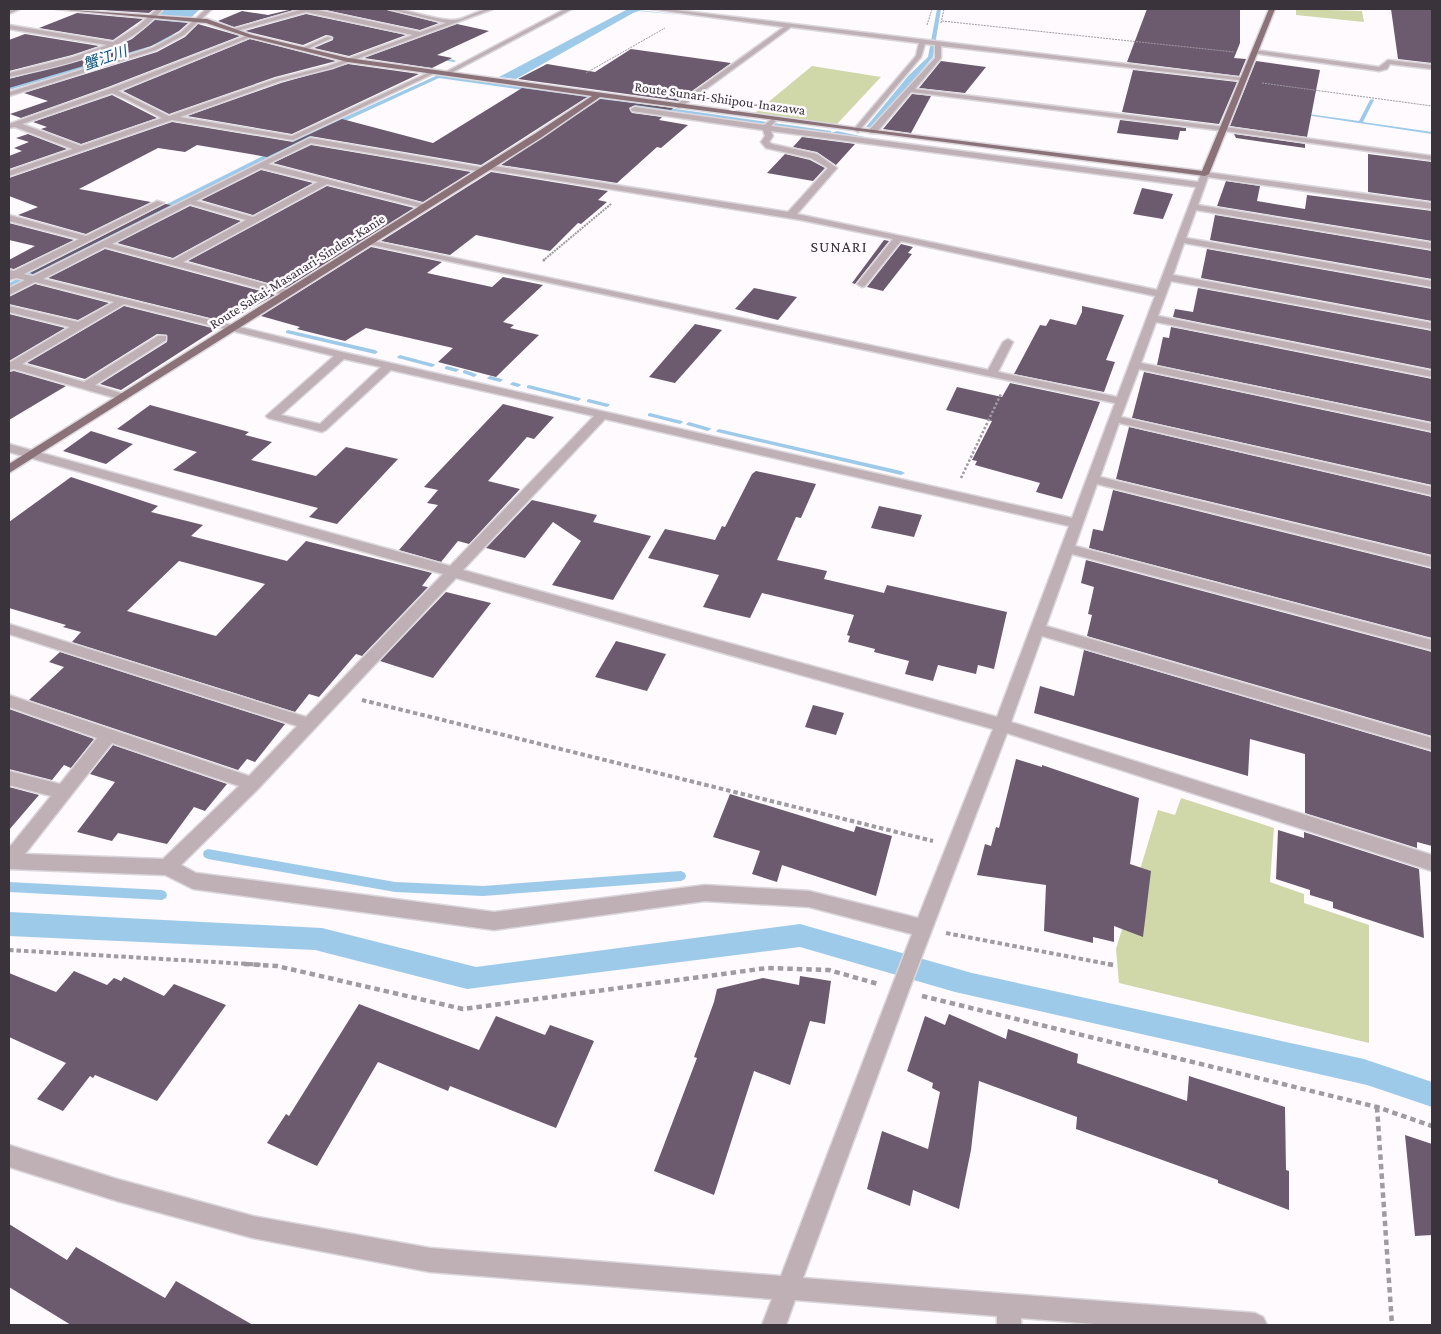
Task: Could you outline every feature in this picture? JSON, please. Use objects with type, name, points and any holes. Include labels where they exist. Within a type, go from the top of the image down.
[{"type":"main road","name":"Route Sunari-Shiipou-Inazawa","points":[[59,9],[194,19],[250,36],[348,60],[558,89],[593,98],[643,105],[680,106],[770,124],[873,131],[1205,174]]},
{"type":"main road","points":[[1205,174],[1225,129],[1272,9]]},
{"type":"main road","name":"Route Sakai-Masanari-Sinden-Kanie","points":[[9,470],[232,327],[486,169],[593,98]]},
{"type":"street","points":[[9,12],[17,9]]},
{"type":"street","points":[[9,75],[82,56],[115,44],[138,30],[160,9]]},
{"type":"street","points":[[9,94],[154,49],[182,34],[194,19],[209,9]]},
{"type":"street","points":[[233,30],[307,9],[419,34]]},
{"type":"street","points":[[391,9],[452,22]]},
{"type":"street","points":[[9,174],[278,80],[348,60],[490,9]]},
{"type":"street","points":[[447,73],[569,9]]},
{"type":"street","points":[[654,9],[937,45],[1244,80]]},
{"type":"street","points":[[680,106],[789,26]]},
{"type":"street","points":[[9,27],[115,44]]},
{"type":"street","points":[[11,125],[112,91],[250,36]]},
{"type":"street","points":[[303,49],[329,38]]},
{"type":"street","points":[[858,130],[919,56],[924,43]]},
{"type":"street","points":[[873,131],[938,58],[937,45]]},
{"type":"street","points":[[1255,53],[1379,69],[1385,68],[1388,62],[1432,67]]},
{"type":"street","points":[[16,67],[24,71]]},
{"type":"street","points":[[275,146],[434,72]]},
{"type":"street","points":[[909,90],[1225,129],[1432,158]]},
{"type":"street","points":[[112,91],[170,118],[293,138]]},
{"type":"street","points":[[643,105],[1201,185]]},
{"type":"street","points":[[770,124],[769,136],[765,142],[769,146],[814,156],[833,168],[790,216]]},
{"type":"street","points":[[11,125],[81,149]]},
{"type":"street","points":[[9,292],[31,279],[328,132]]},
{"type":"street","points":[[310,140],[790,216],[1161,294]]},
{"type":"street","points":[[260,165],[322,183],[427,206]]},
{"type":"street","points":[[774,1325],[901,985],[1002,725],[1205,174],[1432,206]]},
{"type":"street","points":[[174,263],[322,183]]},
{"type":"street","points":[[12,275],[168,199]]},
{"type":"street","points":[[188,201],[254,220]]},
{"type":"street","points":[[1193,207],[1432,246]]},
{"type":"street","points":[[9,218],[88,239]]},
{"type":"street","points":[[862,284],[899,238]]},
{"type":"street","points":[[1181,240],[1432,284]]},
{"type":"street","points":[[368,243],[1121,401]]},
{"type":"street","points":[[103,244],[288,293]]},
{"type":"street","points":[[12,275],[389,366],[1076,523]]},
{"type":"street","points":[[1167,277],[1432,326]]},
{"type":"street","points":[[11,366],[122,301]]},
{"type":"street","points":[[9,309],[80,326]]},
{"type":"street","points":[[1152,318],[1432,374]]},
{"type":"street","points":[[86,386],[162,338]]},
{"type":"street","points":[[991,374],[1008,342]]},
{"type":"street","points":[[342,355],[272,416],[322,428],[389,366]]},
{"type":"street","points":[[1134,365],[1432,428]]},
{"type":"street","points":[[11,366],[123,397]]},
{"type":"street","points":[[167,867],[252,784],[602,415]]},
{"type":"street","points":[[1115,419],[1432,491]]},
{"type":"street","points":[[9,448],[1002,725],[1432,863]]},
{"type":"street","points":[[1093,479],[1432,562]]},
{"type":"street","points":[[1067,548],[1432,645]]},
{"type":"street","points":[[9,629],[309,724]]},
{"type":"street","points":[[1037,629],[1432,744]]},
{"type":"street","points":[[9,701],[252,784]]},
{"type":"street","points":[[9,861],[108,736]]},
{"type":"street","points":[[9,778],[63,792]]},
{"type":"street","points":[[9,861],[167,867],[193,881],[494,922],[705,893],[809,899],[921,935]]},
{"type":"street","points":[[9,1156],[117,1190],[253,1227],[430,1260],[787,1289],[1009,1316],[1255,1325]]},
{"type":"path","points":[[1076,9],[1095,9]]},
{"type":"path","points":[[558,89],[689,13]]},
{"type":"path","points":[[942,21],[1255,53]]},
{"type":"path","points":[[1244,80],[1432,106]]},
{"type":"path","points":[[526,276],[629,190]]},
{"type":"path","points":[[953,495],[1009,377]]},
{"type":"path","points":[[337,694],[956,846]]},
{"type":"path","points":[[921,935],[1114,965]]},
{"type":"path","points":[[9,950],[277,966],[463,1010],[767,968],[829,970],[901,985],[1377,1108],[1432,1126]]},
{"type":"path","points":[[1377,1108],[1392,1325]]},
{"type":"green space","points":[[1296,9],[1362,11],[1364,22],[1296,15]]},
{"type":"green space","points":[[812,66],[881,77],[837,124],[755,113]]},
{"type":"green space","points":[[1181,798],[1274,828],[1270,882],[1304,894],[1304,903],[1369,925],[1369,1043],[1119,983],[1116,949],[1158,810],[1175,815]]},
{"type":"water","name":"蟹江川","points":[[165,9],[200,9],[172,36],[161,42],[129,55],[9,90],[9,79],[97,56],[133,40]]},
{"type":"water","points":[[628,9],[681,15],[639,11],[633,13],[516,79],[499,77]]},
{"type":"water","points":[[937,9],[941,9],[933,57],[873,128],[866,127],[909,75],[928,57]]},
{"type":"water","points":[[438,75],[831,131],[831,133],[837,131],[869,138],[1187,178],[829,133],[822,134],[819,132],[439,78],[306,139],[9,288],[9,283],[299,138]]},
{"type":"water","points":[[9,912],[322,928],[476,967],[800,924],[972,973],[1364,1059],[1432,1082],[1432,1107],[1367,1085],[955,992],[800,947],[467,989],[315,950],[9,936]]},
{"type":"building","points":[[86,9],[150,9],[153,10],[149,13]]},
{"type":"building","points":[[297,9],[234,27],[218,21],[242,11],[268,15]]},
{"type":"building","points":[[321,9],[384,9],[439,23],[420,30]]},
{"type":"building","points":[[1147,9],[1240,9],[1240,43],[1234,58],[1246,59],[1239,76],[1127,62]]},
{"type":"building","points":[[1391,9],[1432,9],[1432,63],[1398,59]]},
{"type":"building","points":[[77,13],[143,19],[113,40],[39,28]]},
{"type":"building","points":[[306,14],[406,35],[349,56],[314,48],[333,40],[332,36],[326,35],[303,45],[245,31]]},
{"type":"building","points":[[155,20],[188,23],[179,31],[151,46],[9,88],[9,79],[93,57],[132,39]]},
{"type":"building","points":[[198,24],[240,36],[21,118],[10,114],[48,101],[24,93],[157,52],[185,37]]},
{"type":"building","points":[[457,24],[489,31],[437,55],[452,58],[432,68],[364,58]]},
{"type":"building","points":[[25,34],[99,46],[9,71],[9,40]]},
{"type":"building","points":[[250,39],[336,61],[275,77],[169,114],[123,91]]},
{"type":"building","points":[[631,49],[731,63],[678,101],[518,79],[547,64],[595,72]]},
{"type":"building","points":[[941,61],[986,67],[965,93],[919,88]]},
{"type":"building","points":[[1256,61],[1320,70],[1307,137],[1230,126]]},
{"type":"building","points":[[348,64],[419,74],[292,134],[187,116],[281,83]]},
{"type":"building","points":[[1133,70],[1237,82],[1219,124],[1122,112]]},
{"type":"building","points":[[522,88],[587,97],[481,165],[310,136],[267,157],[197,145],[185,152],[158,148],[79,189],[151,202],[86,234],[18,215],[38,207],[9,196],[9,178],[172,122],[293,142],[342,119],[433,143]]},
{"type":"building","points":[[912,94],[931,96],[911,133],[883,129]]},
{"type":"building","points":[[112,95],[157,118],[81,144],[41,129],[47,127],[33,122]]},
{"type":"building","points":[[600,99],[673,108],[671,110],[635,105],[629,108],[632,113],[662,117],[659,120],[688,125],[661,148],[657,147],[617,183],[501,165]]},
{"type":"building","points":[[1120,120],[1186,128],[1186,131],[1180,131],[1178,140],[1117,133]]},
{"type":"building","points":[[28,134],[67,149],[9,169],[9,156],[22,151],[14,148],[29,142],[16,138]]},
{"type":"building","points":[[1234,134],[1305,144],[1305,148],[1236,138]]},
{"type":"building","points":[[802,137],[855,144],[836,165],[817,152],[793,147]]},
{"type":"building","points":[[311,145],[471,172],[423,202],[273,163]]},
{"type":"building","points":[[785,154],[810,160],[825,168],[813,181],[767,173]]},
{"type":"building","points":[[1368,154],[1432,162],[1432,201],[1368,192]]},
{"type":"building","points":[[261,170],[313,183],[253,215],[201,200]]},
{"type":"building","points":[[491,172],[608,191],[598,200],[607,202],[581,224],[578,223],[550,251],[476,235],[450,255],[381,241]]},
{"type":"building","points":[[1226,181],[1260,186],[1257,201],[1305,209],[1307,195],[1432,211],[1432,241],[1217,206]]},
{"type":"building","points":[[327,186],[414,208],[286,288],[188,261]]},
{"type":"building","points":[[1142,188],[1173,194],[1163,219],[1133,214]]},
{"type":"building","points":[[165,204],[171,205],[33,274],[30,273]]},
{"type":"building","points":[[190,206],[241,221],[173,258],[117,243]]},
{"type":"building","points":[[1215,215],[1432,251],[1432,279],[1210,240]]},
{"type":"building","points":[[9,223],[74,240],[14,269],[9,268],[9,260],[35,246],[9,240]]},
{"type":"building","points":[[884,240],[889,241],[855,284],[852,283]]},
{"type":"building","points":[[901,244],[913,247],[908,253],[912,254],[883,291],[867,287]]},
{"type":"building","points":[[371,247],[442,262],[427,273],[492,287],[503,277],[543,285],[503,322],[514,325],[510,328],[539,335],[496,377],[438,362],[453,348],[366,328],[345,341],[297,329],[300,327],[261,316]]},
{"type":"building","points":[[105,249],[275,295],[226,322],[48,278]]},
{"type":"building","points":[[1207,249],[1432,289],[1432,321],[1201,278]]},
{"type":"building","points":[[35,284],[109,303],[78,320],[9,304],[9,297]]},
{"type":"building","points":[[754,288],[797,297],[778,320],[735,309]]},
{"type":"building","points":[[1198,288],[1432,331],[1432,369],[1173,317],[1175,309],[1193,312]]},
{"type":"building","points":[[124,306],[216,329],[121,390],[100,384],[167,342],[167,335],[157,334],[85,379],[27,363]]},
{"type":"building","points":[[1082,306],[1124,315],[1106,360],[1115,362],[1104,392],[1014,374],[1040,325],[1046,326],[1050,319],[1076,325],[1082,312]]},
{"type":"building","points":[[9,314],[65,328],[9,361]]},
{"type":"building","points":[[695,324],[722,330],[675,383],[649,377]]},
{"type":"building","points":[[1171,327],[1432,379],[1432,422],[1157,365],[1163,337],[1169,338]]},
{"type":"building","points":[[14,371],[66,386],[9,420],[9,372]]},
{"type":"building","points":[[1144,372],[1432,433],[1432,485],[1132,418]]},
{"type":"building","points":[[1010,383],[1100,402],[1062,499],[1036,492],[1040,483],[975,465],[977,461],[972,460],[992,421],[946,410],[957,387],[1002,397]]},
{"type":"building","points":[[503,404],[554,417],[534,439],[527,437],[488,481],[520,489],[469,544],[458,541],[441,562],[399,550],[438,505],[427,503],[438,490],[424,487]]},
{"type":"building","points":[[150,405],[249,432],[245,435],[272,442],[251,460],[316,476],[346,447],[398,459],[337,524],[309,517],[318,508],[173,470],[197,452],[117,429]]},
{"type":"building","points":[[1129,427],[1432,497],[1432,555],[1116,479]]},
{"type":"building","points":[[91,431],[133,444],[106,464],[63,451]]},
{"type":"building","points":[[756,471],[816,484],[801,518],[796,517],[777,560],[827,571],[824,579],[884,593],[887,585],[1007,612],[994,669],[978,665],[976,674],[938,665],[933,681],[905,674],[909,661],[874,652],[875,649],[848,642],[850,636],[847,635],[854,615],[762,593],[750,618],[703,607],[719,575],[648,558],[665,529],[715,540],[722,526],[725,527],[752,474]]},
{"type":"building","points":[[71,477],[158,506],[151,512],[203,525],[191,536],[287,561],[306,541],[432,573],[422,586],[428,587],[362,656],[356,654],[319,697],[309,694],[295,712],[72,642],[81,632],[63,627],[66,625],[9,608],[9,522]],"holes":[[[179,561],[265,584],[216,636],[127,611]]]},
{"type":"building","points":[[1113,490],[1432,569],[1432,638],[1089,548],[1093,529],[1103,531]]},
{"type":"building","points":[[532,500],[597,515],[593,522],[651,536],[613,600],[552,585],[581,541],[553,522],[525,558],[486,548]]},
{"type":"building","points":[[879,506],[922,515],[914,537],[871,528]]},
{"type":"building","points":[[1086,560],[1432,652],[1432,736],[1087,636],[1092,615],[1088,614],[1094,587],[1081,583]]},
{"type":"building","points":[[446,592],[491,603],[433,678],[380,661]]},
{"type":"building","points":[[616,641],[666,654],[647,691],[595,677]]},
{"type":"building","points":[[1084,650],[1432,752],[1432,846],[1417,842],[1417,848],[1305,813],[1305,754],[1250,739],[1248,776],[1034,713],[1040,686],[1074,696]]},
{"type":"building","points":[[60,652],[285,724],[255,762],[247,759],[238,770],[29,700],[64,667],[49,662]]},
{"type":"building","points":[[813,705],[844,713],[836,735],[805,727]]},
{"type":"building","points":[[9,709],[94,739],[71,768],[64,765],[52,780],[9,769]]},
{"type":"building","points":[[113,745],[227,784],[205,811],[194,807],[167,844],[118,833],[112,841],[77,832],[115,782],[90,774]]},
{"type":"building","points":[[1016,759],[1042,767],[1042,765],[1139,798],[1130,864],[1151,871],[1143,937],[1114,926],[1114,942],[1093,937],[1093,943],[1044,931],[1046,885],[977,875],[985,844],[991,846],[996,827],[999,828]]},
{"type":"building","points":[[9,787],[39,795],[9,830]]},
{"type":"building","points":[[730,794],[854,832],[856,826],[892,836],[876,896],[782,865],[777,882],[752,874],[760,851],[713,837]]},
{"type":"building","points":[[1278,830],[1304,838],[1304,832],[1419,869],[1424,938],[1333,908],[1333,902],[1310,895],[1310,890],[1276,879]]},
{"type":"building","points":[[74,971],[107,985],[114,978],[121,981],[124,977],[164,996],[174,984],[226,1005],[157,1101],[95,1075],[93,1078],[90,1076],[63,1111],[37,1099],[66,1063],[9,1037],[9,973],[56,992]]},
{"type":"building","points":[[800,976],[831,981],[825,1024],[810,1021],[790,1085],[754,1071],[714,1195],[654,1171],[697,1058],[694,1057],[717,989],[763,978],[799,985]]},
{"type":"building","points":[[359,1004],[479,1050],[496,1016],[545,1035],[550,1025],[594,1041],[556,1128],[450,1086],[448,1091],[378,1062],[317,1166],[267,1143],[286,1114],[289,1116]]},
{"type":"building","points":[[949,1014],[1006,1039],[1008,1029],[1078,1054],[1077,1063],[1187,1101],[1189,1076],[1285,1107],[1286,1170],[1289,1171],[1289,1210],[1218,1183],[1218,1180],[1076,1129],[1077,1117],[979,1081],[971,1150],[959,1209],[913,1190],[910,1206],[867,1189],[882,1131],[928,1149],[940,1092],[932,1088],[933,1083],[907,1071],[925,1016],[945,1025]]},
{"type":"building","points":[[1405,1135],[1432,1144],[1432,1235],[1415,1236]]},
{"type":"building","points":[[9,1224],[67,1260],[76,1247],[165,1298],[176,1281],[253,1325],[71,1325],[9,1287]]},
{"type":"waterway","points":[[438,58],[454,61]]},
{"type":"waterway","points":[[1361,122],[1372,100]]},
{"type":"waterway","points":[[1301,114],[1432,133]]},
{"type":"waterway","points":[[266,169],[319,182]]},
{"type":"waterway","points":[[288,332],[375,352]]},
{"type":"waterway","points":[[400,357],[416,361]]},
{"type":"waterway","points":[[421,362],[432,365]]},
{"type":"waterway","points":[[447,368],[456,370]]},
{"type":"waterway","points":[[465,372],[474,375]]},
{"type":"waterway","points":[[490,378],[500,380]]},
{"type":"waterway","points":[[513,384],[518,385]]},
{"type":"waterway","points":[[529,387],[578,399]]},
{"type":"waterway","points":[[589,401],[607,405]]},
{"type":"waterway","points":[[650,415],[680,422]]},
{"type":"waterway","points":[[689,424],[708,429]]},
{"type":"waterway","points":[[719,431],[901,473]]},
{"type":"waterway","points":[[208,854],[395,887],[483,891],[681,876]]},
{"type":"waterway","points":[[9,887],[162,895]]},
{"type":"district","name":"SUNARI","points":[[839,246]]}]
